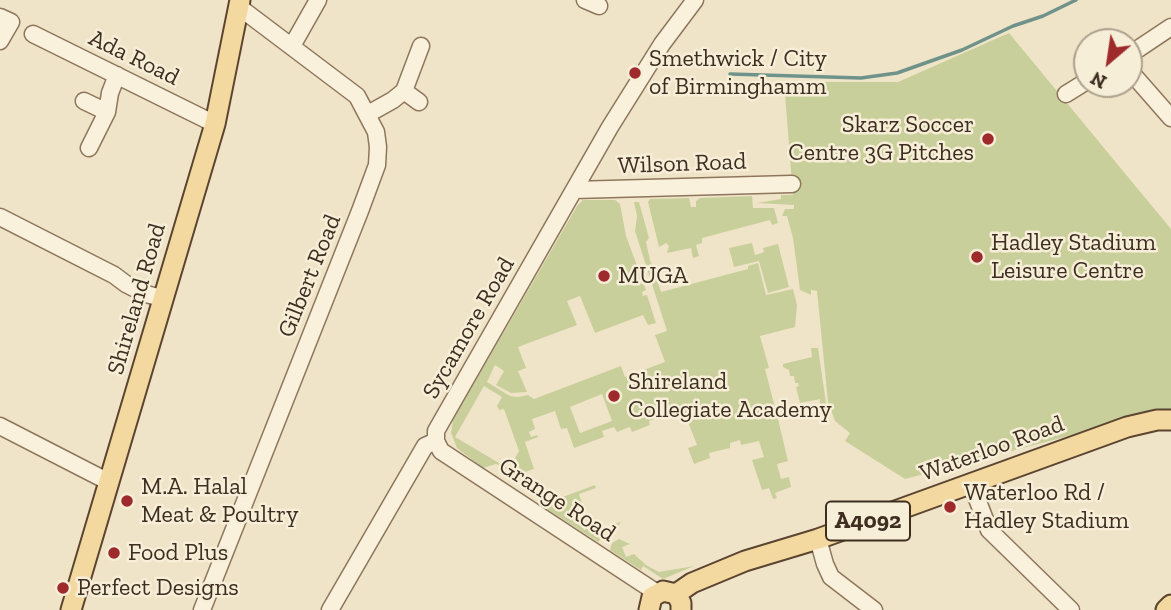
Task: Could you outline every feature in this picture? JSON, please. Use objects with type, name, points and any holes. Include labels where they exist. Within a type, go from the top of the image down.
[{"type":"main road","name":"Shireland Road","points":[[71,610],[215,124],[239,4]]},
{"type":"main road","name":"Waterloo Road","points":[[666,602],[692,583],[745,561],[818,539],[1127,427],[1157,420],[1171,420]]},
{"type":"main road","points":[[1166,610],[1171,605]]},
{"type":"street","points":[[292,46],[318,0]]},
{"type":"street","name":"Sycamore Road","points":[[330,610],[425,446],[436,441],[436,431],[648,65],[695,0]]},
{"type":"street","name":"Gilbert Road","points":[[202,610],[377,165],[376,132],[357,96],[239,4]]},
{"type":"street","points":[[0,41],[17,25]]},
{"type":"street","name":"Ada Road","points":[[17,25],[215,124]]},
{"type":"street","points":[[1143,46],[1171,27]]},
{"type":"street","points":[[368,114],[404,91],[421,46]]},
{"type":"street","points":[[89,148],[107,112],[117,75]]},
{"type":"street","points":[[1143,86],[1171,118]]},
{"type":"street","points":[[1066,94],[1073,90]]},
{"type":"street","points":[[404,91],[419,102]]},
{"type":"street","points":[[84,101],[107,112]]},
{"type":"street","name":"Wilson Road","points":[[574,190],[792,184]]},
{"type":"street","points":[[0,217],[136,289],[162,298]]},
{"type":"street","points":[[0,426],[109,482]]},
{"type":"street","name":"Grange Road","points":[[436,441],[441,451],[666,602]]},
{"type":"street","points":[[971,483],[989,530],[1071,610]]},
{"type":"street","points":[[818,539],[831,577],[874,610]]},
{"type":"green space","name":"Hadley Stadium Leisure Centre","points":[[1009,33],[1171,229],[1171,409],[905,479],[845,441],[850,433],[835,421],[828,402],[817,291],[811,290],[811,295],[800,290],[793,238],[787,216],[782,216],[785,209],[794,209],[794,205],[757,203],[781,199],[781,195],[793,195],[784,82],[898,82]]},
{"type":"green space","points":[[752,196],[753,208],[774,208],[778,223],[772,225],[770,220],[702,238],[702,243],[696,245],[699,256],[693,258],[691,248],[667,253],[669,246],[666,243],[659,247],[648,202],[650,199],[689,198],[691,207],[696,207],[696,201],[700,198]]},
{"type":"green space","points":[[583,200],[615,200],[620,204],[626,236],[646,290],[642,292],[643,296],[647,295],[656,323],[648,325],[643,315],[595,333],[580,296],[567,301],[577,325],[518,347],[526,368],[518,371],[527,392],[511,393],[496,385],[504,371],[495,365],[487,382],[510,396],[528,395],[534,399],[621,366],[625,377],[665,362],[655,335],[667,331],[635,231],[637,216],[634,202],[639,202],[649,238],[646,242],[650,260],[661,292],[748,269],[748,266],[758,263],[766,295],[793,289],[797,305],[795,327],[760,336],[769,368],[765,369],[777,415],[775,417],[778,419],[788,461],[777,464],[781,479],[789,477],[791,487],[775,493],[777,498],[773,499],[769,488],[762,490],[752,460],[764,457],[759,441],[741,445],[740,440],[730,443],[730,448],[709,453],[710,458],[694,464],[688,448],[697,445],[683,409],[649,421],[650,425],[632,432],[630,427],[617,432],[614,427],[602,431],[604,437],[574,448],[567,428],[561,429],[555,411],[532,419],[535,429],[529,432],[531,437],[538,437],[525,442],[534,469],[516,475],[496,464],[483,468],[457,448],[451,433],[453,420],[577,206]],"holes":[[[484,386],[502,397],[497,406],[499,410],[504,409],[519,451],[511,470],[455,437]],[[602,394],[612,421],[580,433],[570,407]]]},
{"type":"green space","points":[[752,243],[755,255],[764,252],[763,248],[778,244],[789,287],[768,293],[759,261],[734,267],[729,248]]},
{"type":"green space","points":[[811,348],[818,348],[828,417],[819,413],[820,399],[800,403],[796,387],[799,386],[798,383],[795,383],[794,376],[790,376],[789,370],[783,367],[783,364],[812,357]]},
{"type":"green space","points":[[595,485],[596,488],[579,494],[582,503],[574,506],[584,530],[592,527],[594,531],[621,522],[598,542],[541,505]]},
{"type":"green space","points":[[619,539],[630,544],[622,547],[626,557],[634,554],[659,572],[694,566],[663,579],[643,566],[641,570],[610,550],[612,543]]},
{"type":"waterway","points":[[730,74],[861,78],[897,73],[962,50],[1076,0]]},
{"type":"place","name":"Smethwick / City of Birminghamm","points":[[635,73]]},
{"type":"place","name":"Skarz Soccer Centre 3G Pitches","points":[[988,139]]},
{"type":"place","name":"Hadley Stadium Leisure Centre","points":[[977,257]]},
{"type":"place","name":"MUGA","points":[[604,276]]},
{"type":"place","name":"Shireland Collegiate Academy","points":[[614,396]]},
{"type":"place","name":"M.A. Halal Meat & Poultry","points":[[127,501]]},
{"type":"place","name":"Waterloo Rd / Hadley Stadium","points":[[950,507]]},
{"type":"place","name":"Food Plus","points":[[114,553]]},
{"type":"place","name":"Perfect Designs","points":[[63,588]]}]
